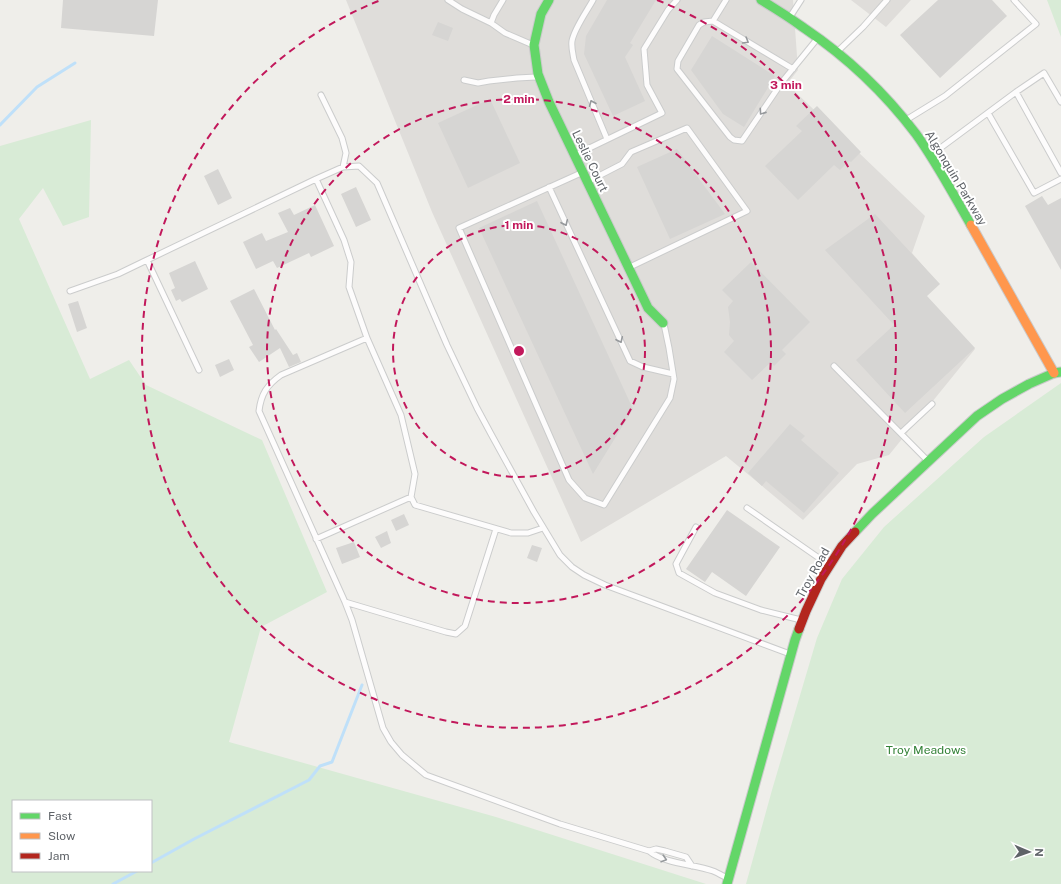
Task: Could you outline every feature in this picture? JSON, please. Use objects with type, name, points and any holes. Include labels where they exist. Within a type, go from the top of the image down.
[{"type":"street","name":"Leslie Court","points":[[549,0],[541,14],[534,46],[539,77],[582,172],[648,308],[663,323]]},
{"type":"street","name":"Algonquin Parkway","points":[[760,0],[771,3],[789,18],[818,37],[837,52],[879,90],[905,120],[931,155],[1057,373]]},
{"type":"street","name":"Troy Road","points":[[727,881],[795,640],[802,620],[821,579],[842,546],[872,514],[977,416],[1002,399],[1029,384],[1057,373]]},
{"type":"lane","points":[[448,0],[462,9],[534,46]]},
{"type":"lane","points":[[491,23],[503,0]]},
{"type":"lane","points":[[593,0],[575,33],[572,41],[572,50],[574,60],[607,139]]},
{"type":"lane","points":[[574,155],[662,113],[647,85],[644,49],[668,10],[677,0]]},
{"type":"lane","points":[[713,20],[726,0]]},
{"type":"lane","points":[[789,18],[801,0]]},
{"type":"lane","points":[[837,52],[863,27],[887,0]]},
{"type":"lane","points":[[905,120],[945,96],[1036,24],[1014,0]]},
{"type":"lane","points":[[793,69],[713,20],[699,25],[678,61],[677,69],[730,137],[734,140],[742,141],[782,82],[793,69],[818,37]]},
{"type":"lane","points":[[931,155],[1044,73],[1061,102]]},
{"type":"lane","points":[[464,80],[478,83],[489,80],[539,77]]},
{"type":"lane","points":[[1016,92],[1061,173]]},
{"type":"lane","points":[[322,95],[342,138],[346,153],[343,167]]},
{"type":"lane","points":[[988,113],[1034,193],[1061,179]]},
{"type":"lane","points":[[587,182],[622,164],[631,152],[687,128],[747,211],[629,268]]},
{"type":"lane","points":[[70,291],[118,274],[343,167],[359,166],[377,183],[476,408],[543,528],[560,555],[572,567],[584,575],[791,654]]},
{"type":"lane","points":[[582,172],[459,228],[569,480],[585,498],[604,505],[670,398],[674,379],[663,323]]},
{"type":"lane","points":[[316,179],[344,240],[351,262],[349,287],[367,338],[401,415],[415,474],[411,497],[415,505],[511,533],[528,533],[543,528]]},
{"type":"lane","points":[[549,187],[630,361],[643,367],[673,374]]},
{"type":"lane","points":[[147,260],[199,370]]},
{"type":"lane","points":[[367,338],[281,375],[266,388],[260,402],[259,411],[345,602],[352,620],[383,728],[391,742],[402,755],[426,775],[560,824],[649,851],[655,856],[714,872],[727,881]]},
{"type":"lane","points":[[834,366],[928,461]]},
{"type":"lane","points":[[901,433],[932,404]]},
{"type":"lane","points":[[316,539],[411,497]]},
{"type":"lane","points":[[746,508],[830,566]]},
{"type":"lane","points":[[696,528],[676,564],[679,574],[714,593],[761,610],[802,620]]},
{"type":"lane","points":[[345,602],[456,634],[465,626],[496,529]]},
{"type":"lane","points":[[649,851],[656,849],[665,850],[686,858],[692,866]]},
{"type":"shaded area","points":[[346,0],[793,0],[798,70],[787,84],[925,216],[912,253],[937,282],[925,295],[975,349],[889,455],[857,464],[803,520],[726,456],[581,542],[432,212]]},
{"type":"shaded area","points":[[851,0],[911,0],[886,27]]},
{"type":"green space","points":[[1047,0],[1061,0],[1061,37]]},
{"type":"green space","points":[[91,120],[89,217],[63,226],[43,188],[19,219],[90,379],[129,360],[146,385],[262,440],[327,592],[261,627],[229,742],[496,817],[706,884],[0,884],[0,146]]},
{"type":"green space","name":"Troy Meadows","points":[[1061,383],[1061,884],[746,884],[817,638],[842,579],[884,527],[984,437]]},
{"type":"building","points":[[63,0],[158,0],[154,36],[61,28]]},
{"type":"building","points":[[607,0],[656,0],[630,43],[633,45],[625,57],[645,101],[613,116],[584,54],[586,36]]},
{"type":"building","points":[[938,0],[992,0],[1007,16],[940,78],[900,35]]},
{"type":"building","points":[[438,22],[453,28],[448,41],[432,35]]},
{"type":"building","points":[[712,36],[775,76],[744,127],[723,114],[691,70]]},
{"type":"building","points":[[490,99],[520,163],[468,188],[438,123]]},
{"type":"building","points":[[817,106],[861,152],[840,170],[834,165],[798,200],[765,166],[802,131],[796,126]]},
{"type":"building","points":[[677,149],[725,214],[670,239],[637,167]]},
{"type":"building","points":[[218,169],[232,198],[218,205],[204,176]]},
{"type":"building","points":[[356,187],[371,220],[356,227],[341,194]]},
{"type":"building","points":[[1042,196],[1048,205],[1061,198],[1061,270],[1025,206]]},
{"type":"building","points":[[537,201],[633,409],[593,474],[479,228]]},
{"type":"building","points":[[315,205],[334,246],[311,257],[309,253],[277,268],[273,261],[256,269],[243,242],[262,233],[266,241],[288,232],[278,213],[290,208],[294,215]]},
{"type":"building","points":[[875,214],[940,284],[927,296],[975,348],[905,413],[856,360],[894,325],[825,250]]},
{"type":"building","points":[[195,261],[208,289],[182,302],[180,299],[176,301],[171,290],[175,288],[169,273]]},
{"type":"building","points":[[751,262],[810,322],[782,350],[786,354],[774,366],[771,362],[752,380],[724,352],[734,341],[729,335],[730,322],[728,307],[733,301],[722,290]]},
{"type":"building","points":[[254,289],[275,330],[276,329],[293,355],[297,353],[301,362],[289,367],[280,348],[259,362],[249,347],[253,345],[230,301]]},
{"type":"building","points":[[78,301],[87,328],[77,332],[68,304]]},
{"type":"building","points":[[229,359],[234,370],[220,377],[215,365]]},
{"type":"building","points":[[790,424],[805,436],[801,440],[839,473],[804,513],[766,481],[762,486],[748,473]]},
{"type":"building","points":[[727,510],[780,547],[746,596],[712,572],[705,582],[686,569]]},
{"type":"building","points":[[404,514],[409,525],[396,531],[391,520]]},
{"type":"building","points":[[387,531],[391,543],[381,548],[375,537]]},
{"type":"building","points":[[354,542],[360,557],[342,564],[336,548]]},
{"type":"building","points":[[532,545],[542,548],[537,562],[527,558]]},
{"type":"waterway","points":[[0,125],[37,87],[75,63]]},
{"type":"waterway","points":[[152,862],[194,839],[309,780],[320,766],[332,762],[362,685]]},
{"type":"waterway","points":[[113,884],[135,872]]},
{"type":"traffic: fast","points":[[549,0],[541,14],[534,45],[538,74],[549,102],[648,308],[663,323]]},
{"type":"traffic: fast","points":[[761,0],[820,39],[850,63],[878,90],[904,119],[924,145],[971,225]]},
{"type":"traffic: fast","points":[[855,532],[872,514],[977,416],[1002,399],[1029,384],[1054,373],[1061,372]]},
{"type":"traffic: fast","points":[[727,884],[799,629]]},
{"type":"traffic: slow","points":[[971,225],[1054,373]]},
{"type":"traffic: jam","points":[[799,629],[821,579],[842,546],[855,532]]}]
